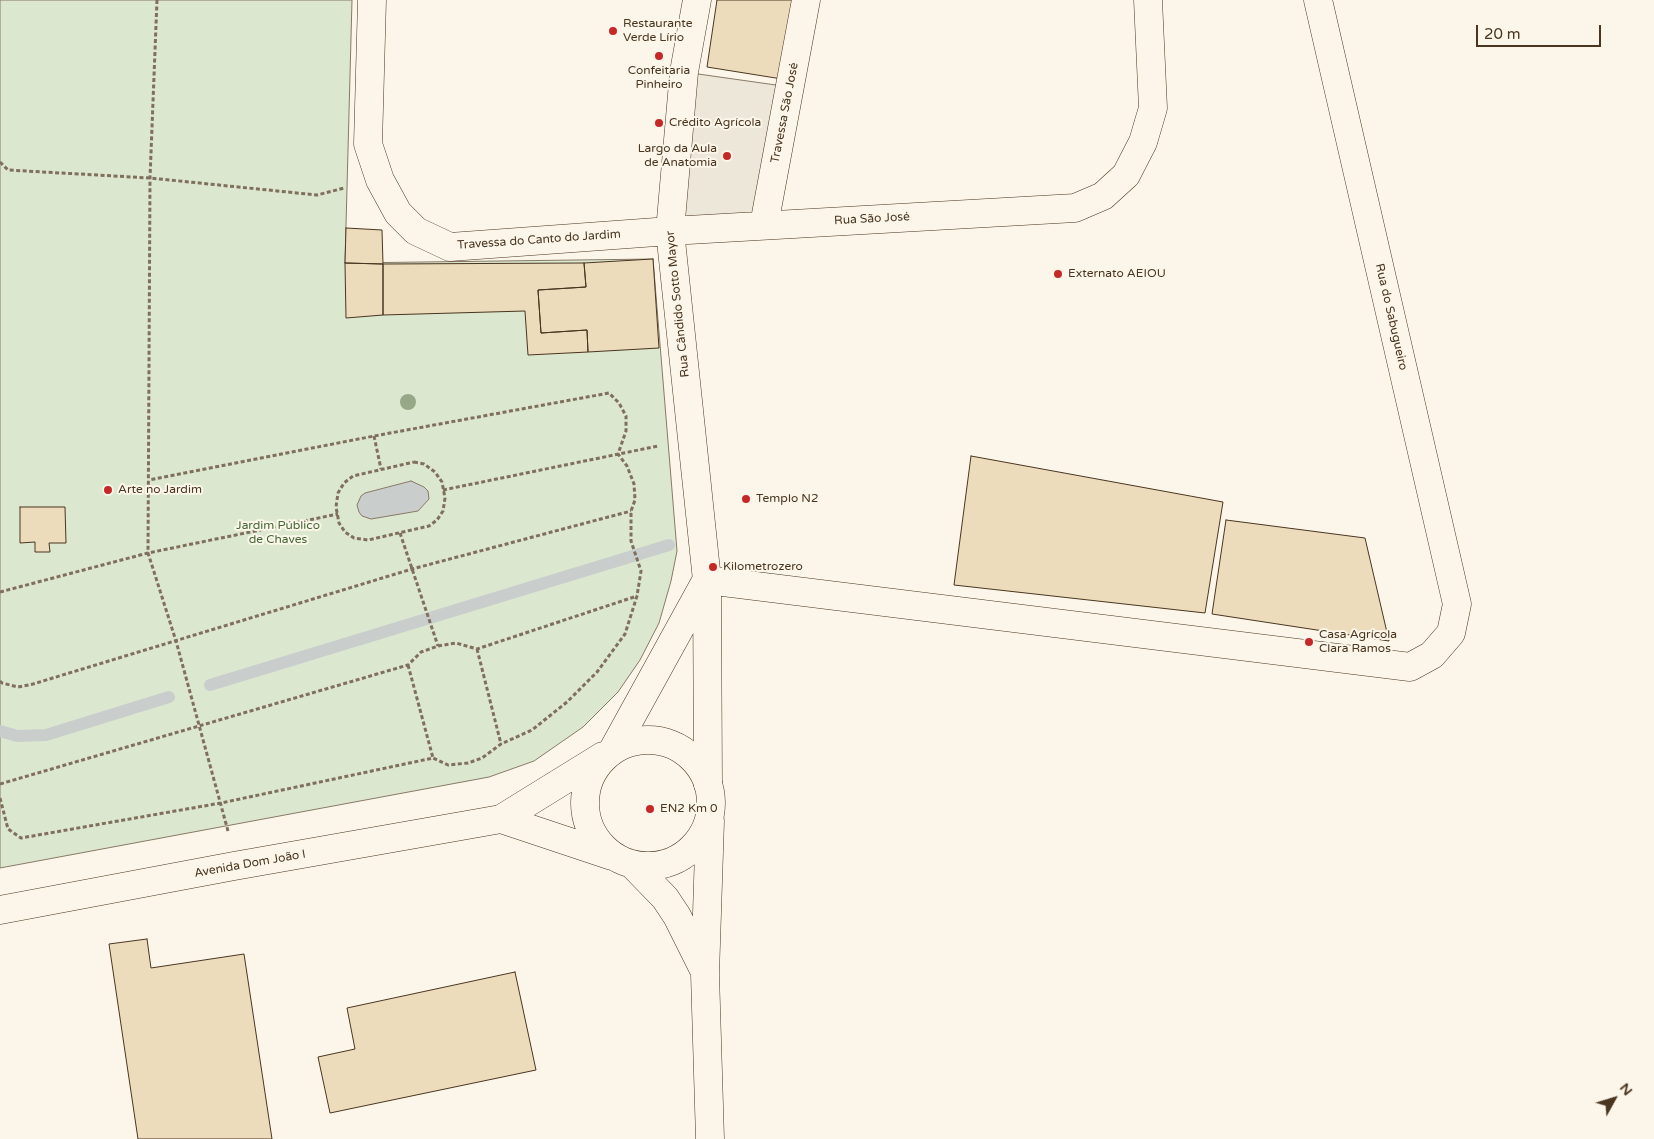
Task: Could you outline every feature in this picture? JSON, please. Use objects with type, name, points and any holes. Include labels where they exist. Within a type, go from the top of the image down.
[{"type":"street","name":"Travessa do Canto do Jardim","points":[[372,0],[368,144],[380,180],[398,213],[416,231],[450,246],[670,231]]},
{"type":"street","name":"Rua Cândido Sotto Mayor","points":[[697,0],[684,72],[670,231],[707,580],[708,784]]},
{"type":"street","name":"Travessa São José","points":[[764,226],[806,0]]},
{"type":"street","name":"Rua São José","points":[[670,231],[1075,208],[1103,196],[1126,175],[1143,142],[1153,108],[1148,0]]},
{"type":"street","name":"Rua do Sabugueiro","points":[[707,580],[1410,667],[1432,655],[1450,634],[1457,604],[1318,0]]},
{"type":"street","points":[[705,974],[677,916],[665,898],[623,860],[598,843],[589,827],[584,809],[585,790],[592,772],[609,752],[707,580]]},
{"type":"street","points":[[609,752],[632,741],[651,739],[670,742],[687,752],[700,766],[708,784],[711,799],[705,974],[710,1139]]},
{"type":"street","name":"Avenida Dom João I","points":[[0,910],[501,819],[609,752]]},
{"type":"street","points":[[623,860],[653,866],[673,861],[691,850],[703,834],[710,814]]},
{"type":"street","name":"Avenida Dom João I","points":[[501,819],[623,860]]},
{"type":"path","points":[[157,0],[150,178],[148,553],[176,641],[227,826],[234,866]]},
{"type":"path","points":[[0,162],[8,170],[150,178],[317,194],[380,180]]},
{"type":"path","points":[[149,480],[609,392],[619,403],[626,416],[626,432],[618,454]]},
{"type":"path","points":[[374,436],[381,470]]},
{"type":"path","points":[[443,490],[668,444],[692,442]]},
{"type":"path","points":[[0,798],[8,829],[21,838],[220,803],[433,758],[448,765],[468,763],[482,758],[502,744],[532,730],[567,702],[598,672],[625,634],[637,596],[641,571],[630,541],[631,511],[635,500],[634,484],[627,466],[618,454]]},
{"type":"path","points":[[414,462],[424,464],[435,472],[442,482],[445,498],[443,511],[437,520],[429,526],[368,540],[354,538],[345,532],[339,523],[336,506],[338,493],[344,483],[353,476],[381,470],[414,462]]},
{"type":"path","points":[[0,683],[18,687],[33,684],[412,570],[631,511]]},
{"type":"path","points":[[0,592],[148,553],[338,514]]},
{"type":"path","points":[[400,533],[438,646]]},
{"type":"path","points":[[0,784],[408,665],[421,652],[438,646],[456,643],[477,649],[637,596]]},
{"type":"path","points":[[477,649],[502,744]]},
{"type":"path","points":[[408,665],[433,758]]},
{"type":"green space","name":"Jardim Público de Chaves","points":[[0,0],[352,0],[345,263],[653,259],[677,551],[659,623],[640,660],[618,692],[583,727],[534,761],[489,777],[0,868]]},
{"type":"shaded area","name":"Largo da Aula de Anatomia","points":[[684,72],[790,87],[764,225],[670,231]]},
{"type":"shaded area","points":[[411,481],[428,491],[429,499],[418,511],[371,519],[362,516],[359,512],[357,505],[361,496],[365,493]]},
{"type":"building","points":[[717,0],[794,0],[782,79],[707,67]]},
{"type":"building","points":[[346,228],[382,230],[383,264],[345,263]]},
{"type":"building","points":[[653,259],[659,348],[588,352],[587,330],[541,333],[538,290],[586,287],[584,263]]},
{"type":"building","points":[[345,263],[383,264],[383,315],[346,318]]},
{"type":"building","points":[[584,263],[586,287],[538,290],[541,333],[587,330],[588,352],[528,355],[525,311],[383,315],[383,264]]},
{"type":"building","points":[[971,456],[1223,502],[1205,613],[954,585]]},
{"type":"building","points":[[20,507],[65,507],[66,543],[49,543],[50,552],[35,552],[35,542],[20,543]]},
{"type":"building","points":[[1226,520],[1365,538],[1389,641],[1212,614]]},
{"type":"building","points":[[147,939],[151,968],[244,954],[272,1139],[138,1139],[109,944]]},
{"type":"building","points":[[515,972],[536,1070],[330,1113],[318,1057],[355,1049],[347,1008]]},
{"type":"waterway","points":[[210,685],[669,545]]},
{"type":"waterway","points":[[0,731],[17,736],[46,735],[169,697]]},
{"type":"place","name":"Restaurante Verde Lírio","points":[[613,31]]},
{"type":"place","name":"Confeitaria Pinheiro","points":[[659,56]]},
{"type":"place","name":"Crédito Agrícola","points":[[659,123]]},
{"type":"place","name":"Largo da Aula de Anatomia","points":[[727,156]]},
{"type":"place","name":"Externato AEIOU","points":[[1058,274]]},
{"type":"place","name":"Arte no Jardim","points":[[108,490]]},
{"type":"place","name":"Templo N2","points":[[746,499]]},
{"type":"place","name":"Kilometrozero","points":[[713,567]]},
{"type":"place","name":"Casa Agrícola Clara Ramos","points":[[1309,642]]},
{"type":"place","name":"EN2 Km 0","points":[[650,809]]}]
